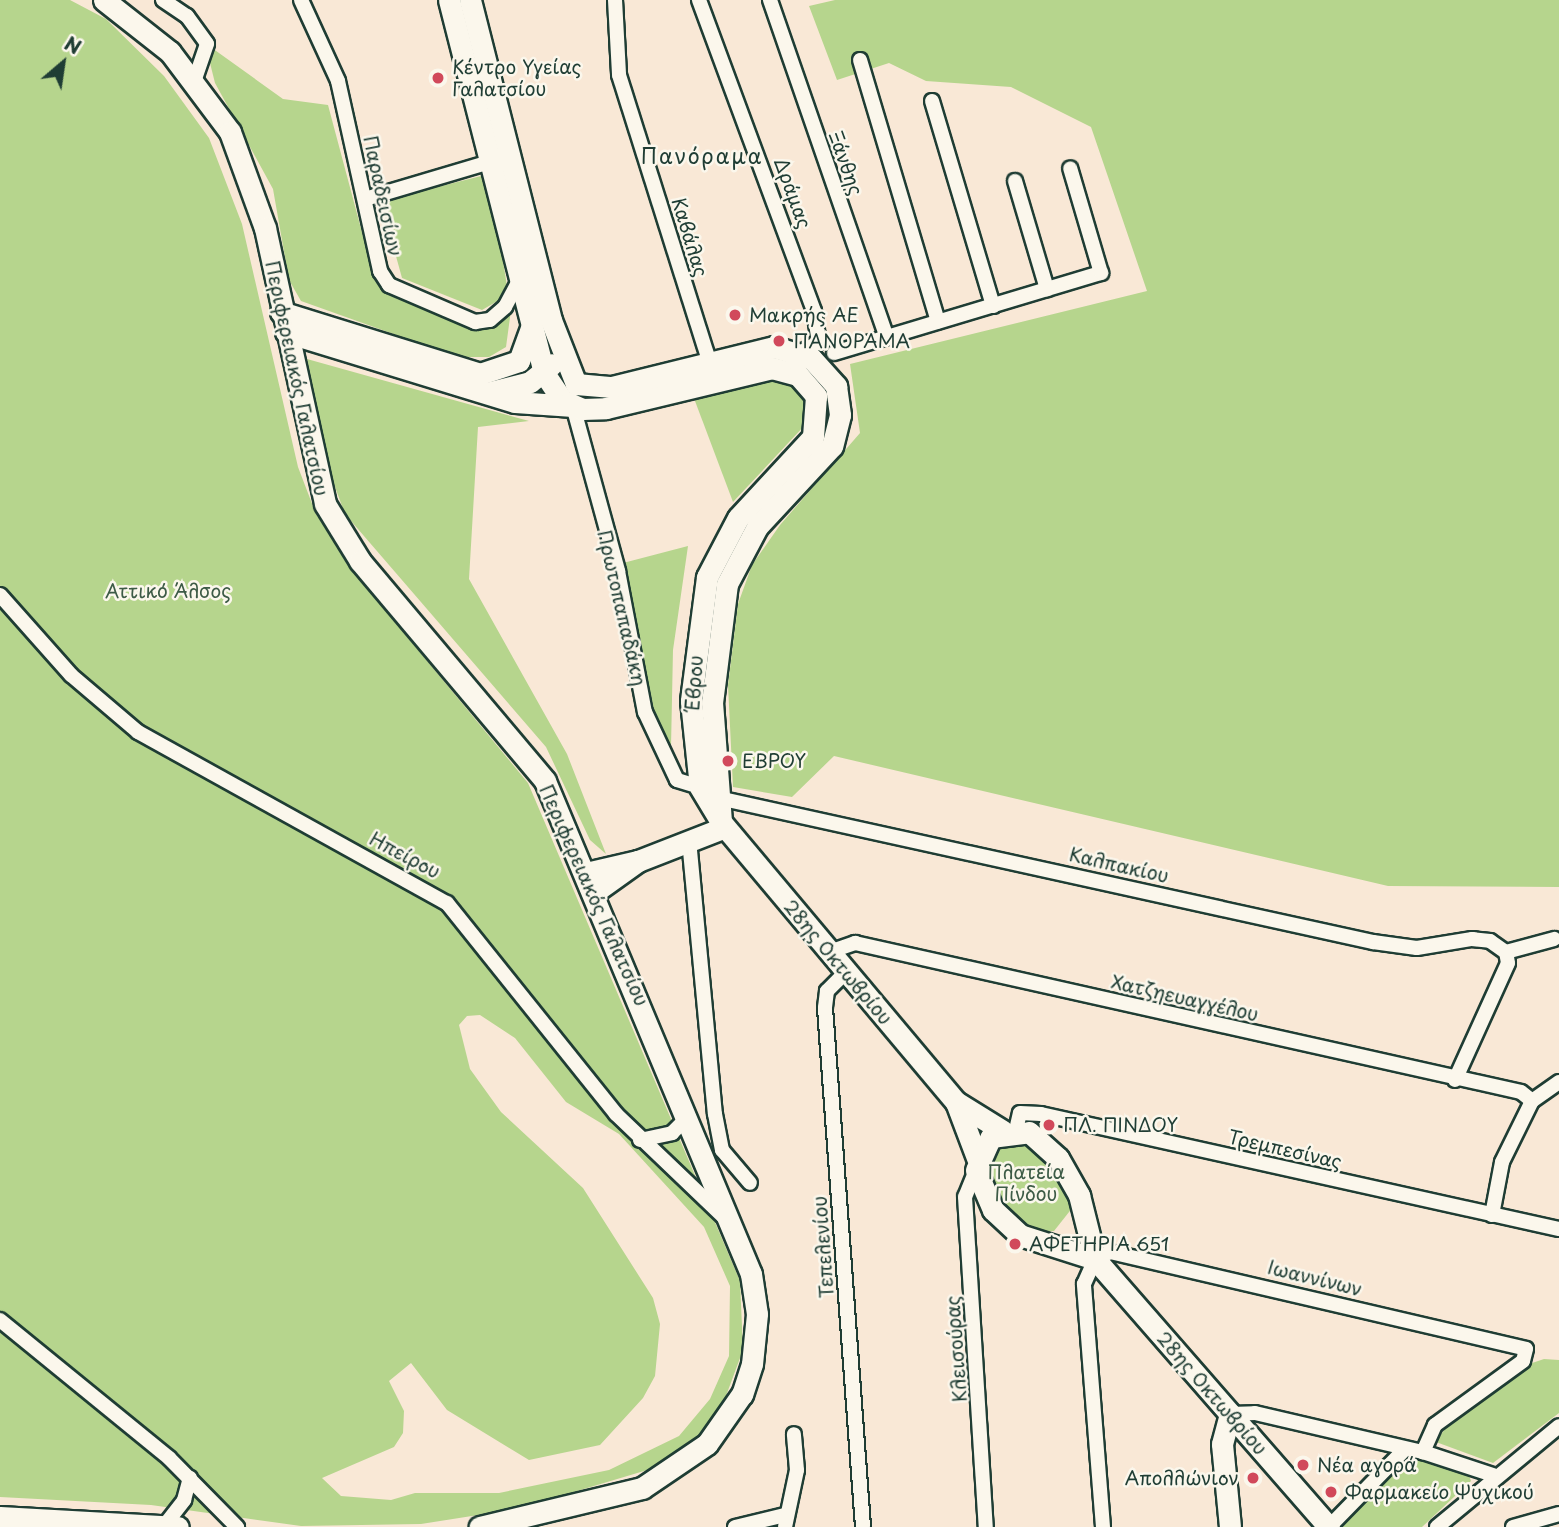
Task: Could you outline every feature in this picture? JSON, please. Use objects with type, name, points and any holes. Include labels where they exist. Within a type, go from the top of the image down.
[{"type":"main road","name":"Περιφερειακός Γαλατσίου","points":[[104,0],[195,79],[246,166],[325,504],[341,535],[518,743],[545,781],[591,882],[751,1274],[757,1328],[748,1377],[724,1423],[692,1458],[642,1488],[480,1527]]},
{"type":"main road","points":[[449,0],[561,355],[576,384],[593,389],[760,348],[800,353],[831,379]]},
{"type":"main road","points":[[470,0],[520,278],[531,322],[544,373],[573,406]]},
{"type":"main road","points":[[284,322],[480,374],[519,361],[530,344],[531,322]]},
{"type":"main road","name":"Έβρου","points":[[284,322],[483,393],[538,407],[617,407],[772,368],[798,375],[816,396],[813,438],[737,518],[707,578],[691,701],[700,788],[719,827]]},
{"type":"main road","points":[[483,393],[509,391],[544,373],[561,355]]},
{"type":"main road","name":"Έβρου","points":[[719,827],[723,799],[712,702],[727,584],[757,527],[835,440],[840,407],[831,379]]},
{"type":"main road","points":[[591,882],[719,827]]},
{"type":"main road","name":"28ης Οκτωβρίου","points":[[719,827],[956,1102],[1009,1130],[1040,1139],[1058,1158],[1075,1183],[1079,1208],[1095,1259],[1329,1527]]},
{"type":"main road","name":"28ης Οκτωβρίου","points":[[956,1102],[993,1210],[1020,1235],[1095,1259]]},
{"type":"main road","points":[[976,1164],[1009,1130]]},
{"type":"main road","points":[[1047,1242],[1067,1231],[1079,1208]]},
{"type":"main road","points":[[1230,1413],[1222,1444],[1230,1527]]},
{"type":"main road","points":[[0,1517],[28,1521],[169,1526]]},
{"type":"street","points":[[163,0],[187,16]]},
{"type":"street","points":[[181,0],[187,16],[207,44],[195,79]]},
{"type":"street","name":"Παραδεισίων","points":[[301,0],[338,82],[380,271],[404,296],[459,319],[490,320],[514,295],[520,278]]},
{"type":"street","name":"Καβάλας","points":[[615,0],[619,75],[709,361]]},
{"type":"street","name":"Δράμας","points":[[699,0],[814,311],[819,342]]},
{"type":"street","name":"Ξάνθης","points":[[770,0],[887,337]]},
{"type":"street","points":[[860,60],[938,322]]},
{"type":"street","points":[[932,101],[993,306]]},
{"type":"street","points":[[365,199],[500,159]]},
{"type":"street","points":[[800,353],[819,342],[834,353],[1101,273],[1070,168]]},
{"type":"street","points":[[1015,181],[1047,289]]},
{"type":"street","name":"Έβρου","points":[[831,379],[834,353]]},
{"type":"street","name":"Πρωτοπαπαδάκη","points":[[573,406],[618,570],[645,712],[677,780],[700,788]]},
{"type":"street","name":"Ηπείρου","points":[[0,595],[71,675],[138,732],[447,902],[640,1140],[732,1223]]},
{"type":"street","name":"Καλπακίου","points":[[723,799],[1373,942],[1416,948],[1472,939],[1490,940],[1506,952]]},
{"type":"street","points":[[689,840],[715,1114],[722,1150],[750,1184]]},
{"type":"street","points":[[1455,1080],[1508,963],[1506,952],[1554,939]]},
{"type":"street","name":"Χατζηευαγγέλου","points":[[829,952],[855,943],[1455,1080],[1521,1092],[1532,1101]]},
{"type":"street","name":"Τεπελενίου","points":[[846,972],[827,991],[825,1008],[863,1527]]},
{"type":"street","points":[[1492,1215],[1499,1171],[1532,1101],[1559,1082]]},
{"type":"street","name":"Τρεμπεσίνας","points":[[1009,1130],[1020,1113],[1041,1114],[1559,1229]]},
{"type":"street","points":[[640,1140],[672,1133],[688,1117]]},
{"type":"street","name":"Κλεισούρας","points":[[976,1164],[965,1197],[986,1527]]},
{"type":"street","name":"Ιωαννίνων","points":[[1095,1259],[1121,1251],[1527,1349],[1523,1361],[1435,1425],[1423,1452]]},
{"type":"street","points":[[1095,1259],[1083,1284],[1103,1527]]},
{"type":"street","points":[[0,1320],[190,1478],[237,1527]]},
{"type":"street","points":[[1230,1413],[1255,1413],[1423,1452],[1493,1475]]},
{"type":"street","points":[[1438,1527],[1493,1475],[1559,1426]]},
{"type":"street","points":[[735,1527],[785,1521],[797,1470],[794,1434]]},
{"type":"street","points":[[1329,1527],[1405,1449]]},
{"type":"street","points":[[169,1526],[184,1500],[190,1478]]},
{"type":"street","points":[[1513,1527],[1559,1514]]},
{"type":"green space","name":"Αττικό Άλσος","points":[[0,0],[70,0],[106,19],[164,76],[209,138],[242,224],[298,467],[316,514],[375,598],[528,783],[740,1281],[743,1350],[723,1404],[693,1442],[654,1468],[517,1509],[421,1524],[301,1526],[151,1505],[0,1497]],"holes":[[[480,1015],[515,1038],[566,1102],[619,1134],[704,1227],[730,1286],[729,1356],[710,1399],[679,1436],[609,1470],[499,1493],[415,1493],[391,1500],[341,1496],[322,1478],[394,1447],[403,1433],[404,1411],[389,1381],[411,1363],[447,1410],[529,1460],[600,1445],[643,1398],[655,1376],[660,1324],[653,1298],[583,1188],[501,1112],[470,1069],[459,1025],[467,1016]]]},
{"type":"green space","points":[[835,0],[1559,0],[1559,887],[1388,886],[834,756],[792,797],[733,787],[728,685],[738,604],[752,565],[780,525],[860,433],[850,364],[1147,291],[1091,127],[1011,87],[926,81],[889,63],[837,80],[809,6]]},
{"type":"green space","points":[[205,43],[283,99],[328,105],[375,281],[465,327],[490,325],[511,310],[506,347],[489,357],[458,357],[301,301],[289,280],[273,189],[215,83]]},
{"type":"green space","points":[[489,174],[507,286],[501,299],[482,310],[402,278],[383,209],[386,200]]},
{"type":"green space","points":[[307,359],[529,421],[478,427],[469,579],[567,754],[606,854],[590,840],[546,747],[345,514],[322,452]]},
{"type":"green space","points":[[759,375],[791,380],[809,400],[806,424],[733,502],[692,393]]},
{"type":"green space","points":[[688,546],[673,650],[671,747],[656,720],[623,563]]},
{"type":"green space","name":"Πλατεία Πίνδου","points":[[1016,1135],[1053,1161],[1073,1207],[1054,1231],[1033,1233],[999,1206],[983,1158],[988,1149]]},
{"type":"green space","points":[[1544,1359],[1559,1360],[1559,1413],[1493,1463],[1436,1442],[1450,1421],[1523,1366]]},
{"type":"green space","points":[[1408,1456],[1466,1468],[1471,1481],[1422,1527],[1340,1527]]},
{"type":"place","name":"Κέντρο Υγείας Γαλατσίου","points":[[438,78]]},
{"type":"place","name":"Μακρής ΑΕ","points":[[735,315]]},
{"type":"place","name":"ΠΑΝΟΡΑΜΑ","points":[[779,341]]},
{"type":"place","name":"ΕΒΡΟΥ","points":[[728,761]]},
{"type":"place","name":"ΠΛ. ΠΙΝΔΟΥ","points":[[1049,1125]]},
{"type":"place","name":"ΑΦΕΤΗΡΙΑ 651","points":[[1015,1244]]},
{"type":"place","name":"Νέα αγορά","points":[[1303,1465]]},
{"type":"place","name":"Απολλώνιον","points":[[1253,1478]]},
{"type":"place","name":"Φαρμακείο Ψυχικού","points":[[1331,1492]]},
{"type":"district","name":"Πανόραμα","points":[[702,155]]}]
